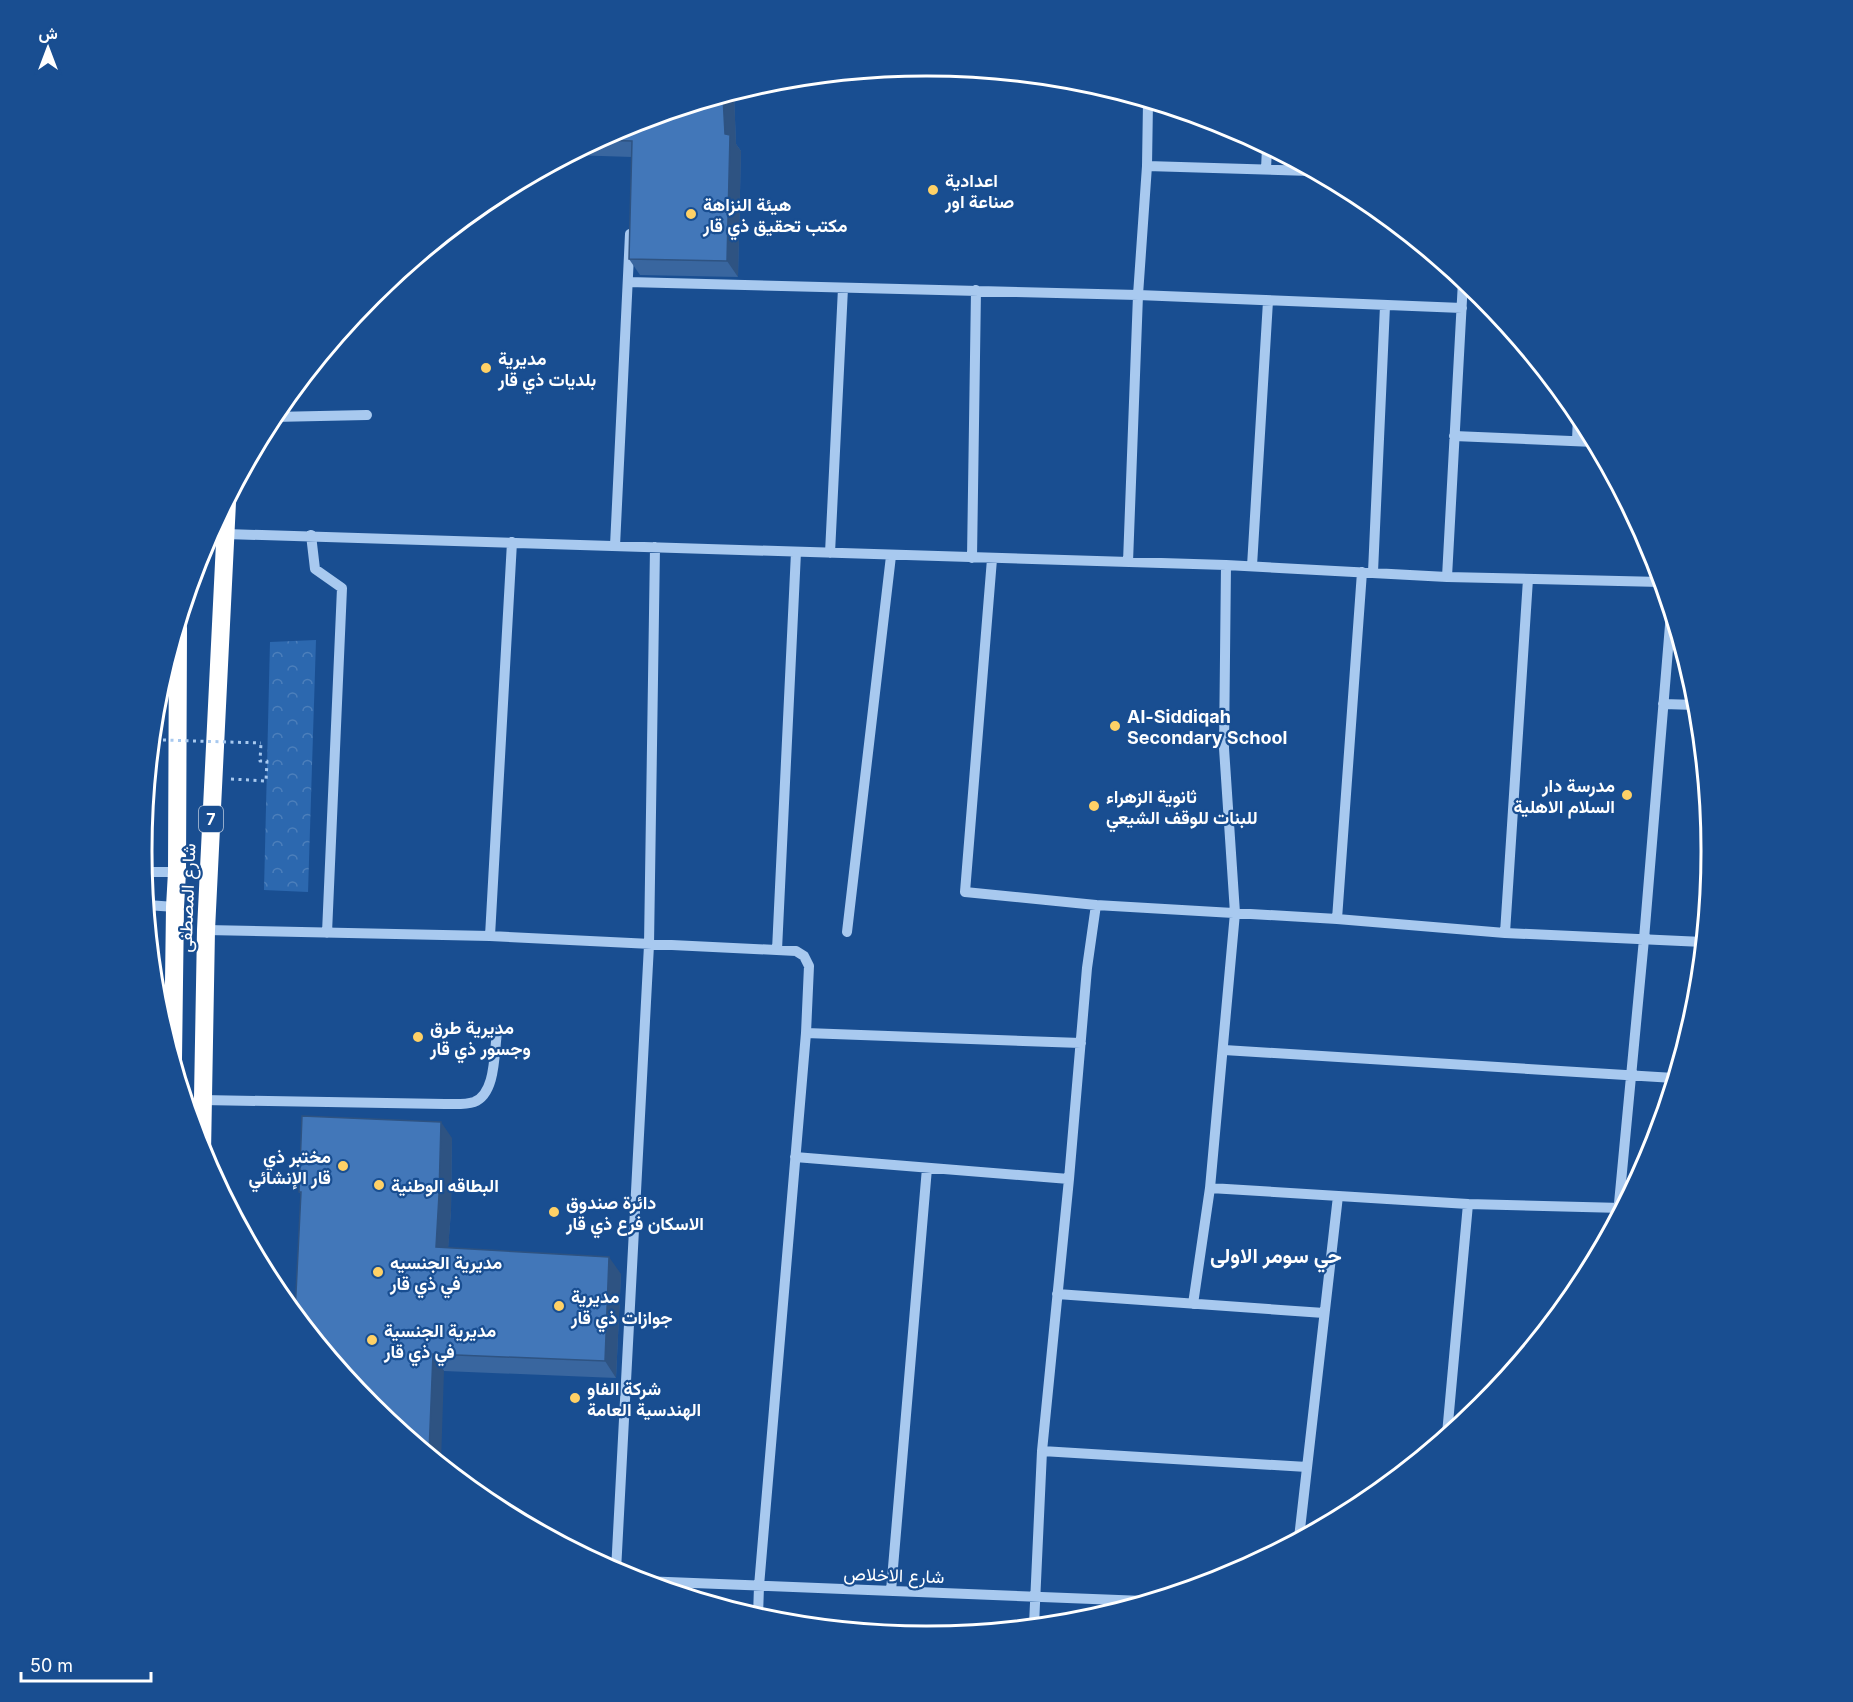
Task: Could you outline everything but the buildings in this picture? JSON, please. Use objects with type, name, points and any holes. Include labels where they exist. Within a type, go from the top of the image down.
[{"type":"highway","name":"شارع المصطفى","points":[[202,1124],[206,930],[226,520]]},
{"type":"highway","name":"شارع المصطفى","points":[[173,1030],[178,651]]},
{"type":"street","points":[[1128,562],[1148,110]]},
{"type":"street","points":[[1266,169],[1267,155]]},
{"type":"street","points":[[1147,166],[1296,170]]},
{"type":"street","points":[[615,546],[630,226]]},
{"type":"street","points":[[628,282],[1138,295],[1462,308]]},
{"type":"street","points":[[830,553],[843,288]]},
{"type":"street","points":[[972,558],[976,290]]},
{"type":"street","points":[[1447,577],[1463,293]]},
{"type":"street","points":[[1252,566],[1268,301]]},
{"type":"street","points":[[1337,919],[1367,572],[1385,306]]},
{"type":"street","points":[[286,417],[367,415]]},
{"type":"street","points":[[1577,433],[1577,441]]},
{"type":"street","points":[[1454,436],[1583,441]]},
{"type":"street","points":[[226,534],[1226,565],[1447,577],[1652,582]]},
{"type":"street","points":[[311,535],[315,569],[342,588],[327,933]]},
{"type":"street","points":[[490,936],[512,542]]},
{"type":"street","points":[[617,1561],[649,945],[656,547]]},
{"type":"street","points":[[777,950],[796,552]]},
{"type":"street","points":[[847,932],[891,556]]},
{"type":"street","points":[[992,559],[965,892],[1096,904],[1337,919],[1505,933],[1695,942]]},
{"type":"street","points":[[1193,1304],[1210,1188],[1235,913],[1224,748],[1226,565]]},
{"type":"street","points":[[1505,933],[1528,579]]},
{"type":"street","points":[[1621,1193],[1669,633]]},
{"type":"street","points":[[1663,704],[1687,705]]},
{"type":"street","points":[[153,872],[177,873]]},
{"type":"street","points":[[1035,1618],[1042,1451],[1087,968],[1096,904]]},
{"type":"street","points":[[154,906],[175,907]]},
{"type":"street","points":[[206,930],[490,936],[796,951],[804,956],[809,972],[806,1033],[758,1607]]},
{"type":"street","points":[[202,1100],[471,1103],[483,1097],[490,1084],[497,1032]]},
{"type":"street","points":[[806,1033],[1081,1043]]},
{"type":"street","points":[[1224,1050],[1667,1078]]},
{"type":"street","points":[[795,1157],[1069,1179]]},
{"type":"street","points":[[891,1591],[927,1168]]},
{"type":"street","points":[[1210,1188],[1468,1204],[1612,1210]]},
{"type":"street","points":[[1300,1529],[1338,1196]]},
{"type":"street","points":[[1448,1423],[1468,1204]]},
{"type":"street","points":[[1057,1294],[1324,1313]]},
{"type":"street","points":[[1042,1451],[1307,1467]]},
{"type":"street","name":"شارع الاخلاص","points":[[673,1582],[1119,1601]]},
{"type":"path","points":[[163,740],[261,743],[260,761],[267,761],[266,781],[213,778]]},
{"type":"green space","points":[[316,640],[308,892],[264,890],[270,642]]},
{"type":"place","name":"اعدادية صناعة اور","points":[[933,190]]},
{"type":"place","name":"هيئة النزاهة مكتب تحقيق ذي قار","points":[[691,214]]},
{"type":"place","name":"مديرية بلديات ذي قار","points":[[486,368]]},
{"type":"place","name":"Al-Siddiqah Secondary School","points":[[1115,726]]},
{"type":"place","name":"مدرسة دار السلام الاهلية","points":[[1627,795]]},
{"type":"place","name":"ثانوية الزهراء للبنات للوقف الشيعي","points":[[1094,806]]},
{"type":"place","name":"مديرية طرق وجسور ذي قار","points":[[418,1037]]},
{"type":"place","name":"مختبر ذي قار الإنشائي","points":[[343,1166]]},
{"type":"place","name":"البطاقه الوطنية","points":[[379,1185]]},
{"type":"place","name":"دائرة صندوق الاسكان فرع ذي قار","points":[[554,1212]]},
{"type":"place","name":"مديرية الجنسيه في ذي قار","points":[[378,1272]]},
{"type":"place","name":"مديرية جوازات ذي قار","points":[[559,1306]]},
{"type":"place","name":"مديرية الجنسية في ذي قار","points":[[372,1340]]},
{"type":"place","name":"شركة الفاو الهندسية العامة","points":[[575,1398]]},
{"type":"district","name":"حي سومر الاولى","points":[[1276,1255]]}]
